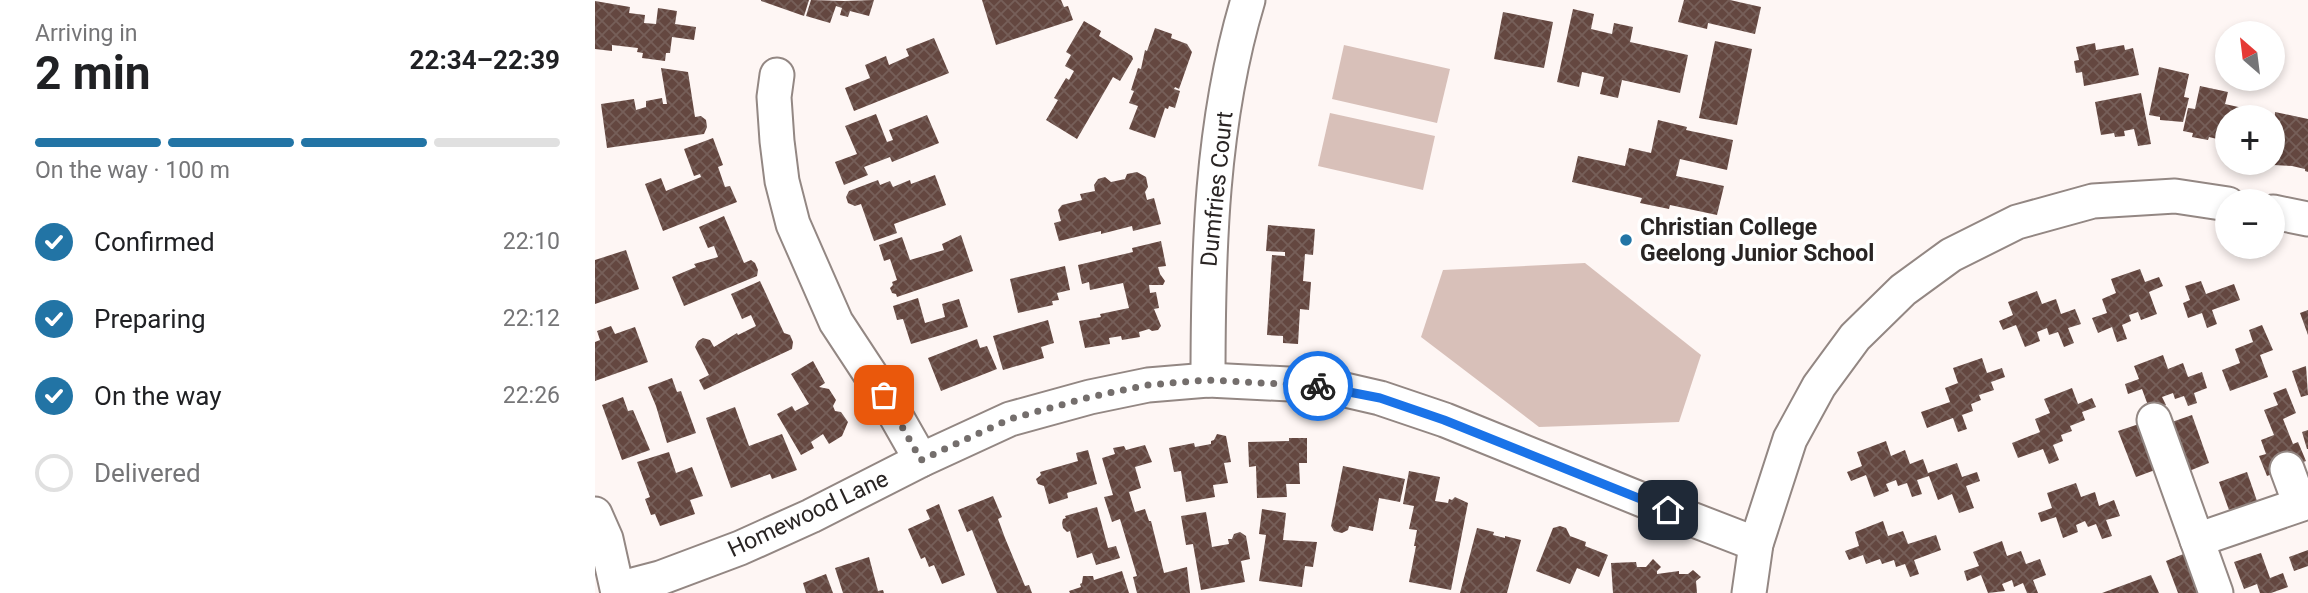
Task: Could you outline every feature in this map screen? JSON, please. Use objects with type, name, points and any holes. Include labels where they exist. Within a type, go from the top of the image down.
[{"type":"street","name":"Dumfries Court","points":[[1208,380],[1211,211],[1228,86],[1237,38],[1248,0]]},
{"type":"street","points":[[777,75],[777,141],[782,181],[793,224],[836,322],[884,395],[921,460]]},
{"type":"street","points":[[1749,593],[1756,544],[1790,439],[1818,386],[1855,337],[1903,290],[1951,255],[2017,222],[2093,201],[2175,196],[2215,202]]},
{"type":"street","points":[[2285,214],[2308,219]]},
{"type":"street","name":"Homewood Lane","points":[[618,591],[740,548],[1010,419],[1147,385],[1208,380],[1328,386],[1380,398],[1457,425],[1756,544]]},
{"type":"street","points":[[2154,420],[2216,593]]},
{"type":"street","points":[[2197,540],[2304,503],[2287,470]]},
{"type":"street","points":[[595,514],[605,539],[618,591]]},
{"type":"shaded area","points":[[1344,45],[1450,69],[1437,123],[1332,99]]},
{"type":"shaded area","points":[[1330,113],[1435,136],[1423,190],[1318,166]]},
{"type":"shaded area","points":[[1585,263],[1701,355],[1679,422],[1539,427],[1421,337],[1443,270]]},
{"type":"building","points":[[761,0],[809,0],[804,16],[761,1]]},
{"type":"building","points":[[811,0],[874,0],[869,16],[850,11],[848,17],[840,15],[842,8],[836,6],[830,23],[806,16]]},
{"type":"building","points":[[982,0],[1061,0],[1064,7],[1068,6],[1073,20],[996,45]]},
{"type":"building","points":[[1684,0],[1730,0],[1761,7],[1755,34],[1708,23],[1707,29],[1678,22]]},
{"type":"building","points":[[595,1],[630,7],[629,13],[645,15],[644,23],[656,24],[658,8],[677,11],[675,24],[696,27],[694,40],[672,37],[670,53],[666,53],[665,61],[642,58],[643,53],[637,52],[638,48],[612,45],[612,51],[595,49]]},
{"type":"building","points":[[1573,9],[1594,14],[1591,29],[1612,34],[1614,23],[1633,27],[1630,42],[1688,55],[1680,93],[1622,80],[1618,98],[1600,94],[1604,77],[1582,72],[1579,87],[1557,82]]},
{"type":"building","points":[[1503,12],[1553,22],[1544,68],[1494,59]]},
{"type":"building","points":[[1084,21],[1101,31],[1099,36],[1133,59],[1120,81],[1113,77],[1077,139],[1046,120],[1058,100],[1054,98],[1066,78],[1069,80],[1074,71],[1065,66],[1071,55],[1066,52]]},
{"type":"building","points":[[1155,28],[1172,34],[1171,38],[1187,44],[1192,52],[1179,89],[1174,89],[1180,91],[1175,108],[1165,108],[1155,138],[1129,129],[1138,106],[1129,103],[1138,68],[1141,69],[1145,50],[1147,51]]},
{"type":"building","points":[[934,38],[949,73],[854,111],[845,88],[870,78],[865,65],[886,56],[889,65],[909,56],[906,49]]},
{"type":"building","points":[[1715,41],[1752,49],[1737,125],[1699,118]]},
{"type":"building","points":[[2095,43],[2096,50],[2124,45],[2125,50],[2133,48],[2139,75],[2084,86],[2082,72],[2076,73],[2074,61],[2079,60],[2076,47]]},
{"type":"building","points":[[2159,67],[2189,74],[2184,97],[2189,98],[2183,122],[2160,120],[2160,117],[2149,115]]},
{"type":"building","points":[[661,68],[688,72],[695,117],[701,116],[706,120],[704,134],[607,148],[601,104],[634,99],[636,110],[646,107],[646,101],[662,98],[663,104],[667,104]]},
{"type":"building","points":[[2200,86],[2228,92],[2225,104],[2229,105],[2215,105],[2215,138],[2192,137],[2193,133],[2183,131],[2188,108],[2195,109]]},
{"type":"building","points":[[2141,93],[2151,144],[2138,146],[2134,129],[2124,131],[2125,136],[2115,137],[2114,133],[2101,135],[2095,102]]},
{"type":"building","points":[[876,114],[887,142],[893,140],[889,130],[927,115],[939,143],[892,162],[890,157],[864,167],[868,175],[844,185],[835,162],[857,154],[845,126]]},
{"type":"building","points":[[2285,114],[2308,119],[2308,172],[2285,166]]},
{"type":"building","points":[[1658,120],[1687,127],[1686,130],[1733,140],[1727,170],[1680,159],[1676,176],[1724,186],[1717,215],[1670,205],[1669,209],[1640,203],[1642,198],[1572,182],[1578,156],[1625,166],[1629,148],[1651,153]]},
{"type":"building","points":[[713,138],[723,165],[718,167],[725,187],[730,186],[737,202],[663,231],[645,184],[661,178],[666,191],[701,177],[700,174],[694,176],[684,149]]},
{"type":"building","points":[[1137,172],[1146,177],[1147,200],[1154,198],[1161,224],[1133,231],[1132,226],[1101,234],[1101,231],[1059,241],[1054,223],[1061,221],[1058,210],[1062,205],[1082,200],[1080,194],[1095,191],[1094,185],[1098,179],[1105,177],[1111,182],[1125,179],[1127,174]]},
{"type":"building","points":[[935,175],[946,205],[894,224],[897,233],[874,241],[861,204],[855,206],[848,203],[846,197],[849,191],[878,180],[880,185],[890,181],[893,187]]},
{"type":"building","points":[[724,216],[744,263],[751,260],[755,263],[757,276],[684,306],[672,277],[696,267],[694,264],[718,257],[714,246],[708,248],[699,227]]},
{"type":"building","points":[[1268,225],[1315,229],[1313,255],[1305,254],[1303,281],[1311,282],[1309,310],[1300,309],[1298,344],[1283,343],[1283,336],[1267,335],[1272,255],[1285,256],[1285,252],[1266,251]]},
{"type":"building","points":[[961,235],[973,271],[897,297],[892,293],[892,282],[897,280],[890,259],[884,261],[879,245],[902,237],[910,260],[944,250],[942,244]]},
{"type":"building","points":[[1161,241],[1166,266],[1158,267],[1165,281],[1163,285],[1149,285],[1150,293],[1156,292],[1159,308],[1154,309],[1161,326],[1158,330],[1139,332],[1140,337],[1122,340],[1121,336],[1109,338],[1110,344],[1085,348],[1079,321],[1129,308],[1123,283],[1090,290],[1089,282],[1082,284],[1078,265],[1133,252],[1132,248]]},
{"type":"building","points":[[626,250],[639,289],[595,304],[595,260]]},
{"type":"building","points":[[1065,266],[1070,290],[1057,293],[1059,300],[1052,301],[1053,305],[1018,313],[1010,279]]},
{"type":"building","points":[[2140,269],[2145,282],[2159,277],[2163,286],[2149,292],[2157,314],[2141,320],[2138,312],[2129,315],[2131,321],[2122,325],[2127,339],[2117,342],[2112,327],[2098,333],[2092,318],[2107,313],[2102,299],[2116,293],[2111,279]]},
{"type":"building","points":[[760,281],[784,333],[790,335],[792,349],[704,390],[699,380],[709,375],[695,347],[698,341],[703,338],[710,340],[714,347],[737,333],[738,335],[756,326],[751,315],[742,319],[731,294]]},
{"type":"building","points":[[2201,281],[2206,294],[2234,284],[2240,300],[2212,310],[2217,324],[2207,328],[2202,313],[2188,318],[2183,303],[2190,300],[2185,286]]},
{"type":"building","points":[[2037,291],[2042,304],[2056,299],[2061,314],[2075,309],[2081,324],[2068,328],[2074,343],[2064,347],[2058,332],[2049,335],[2047,328],[2037,332],[2040,341],[2025,347],[2016,325],[2003,330],[1999,321],[2013,315],[2008,302]]},
{"type":"building","points":[[918,298],[925,323],[945,317],[942,304],[959,299],[968,327],[911,344],[903,319],[897,320],[893,306]]},
{"type":"building","points":[[2308,310],[2308,335],[2300,313]]},
{"type":"building","points":[[1048,320],[1054,343],[1041,347],[1044,358],[1003,370],[993,336]]},
{"type":"building","points":[[2262,325],[2273,350],[2260,355],[2268,377],[2230,391],[2222,370],[2240,363],[2235,349],[2253,342],[2249,330]]},
{"type":"building","points":[[611,326],[615,334],[635,327],[648,362],[595,381],[595,342],[600,340],[597,331]]},
{"type":"building","points":[[977,339],[980,348],[987,346],[997,369],[941,391],[928,358]]},
{"type":"building","points":[[2163,355],[2168,369],[2183,363],[2188,377],[2202,372],[2207,388],[2194,393],[2197,403],[2188,406],[2184,396],[2175,399],[2173,393],[2162,397],[2166,405],[2150,411],[2142,389],[2128,394],[2125,384],[2139,379],[2134,366]]},
{"type":"building","points":[[1982,358],[1987,373],[2002,368],[2005,377],[1991,382],[1994,390],[1979,395],[1981,400],[1971,404],[1973,411],[1962,415],[1967,429],[1958,432],[1953,418],[1927,428],[1921,412],[1950,402],[1945,388],[1958,383],[1953,368]]},
{"type":"building","points":[[813,361],[825,383],[819,387],[829,389],[836,400],[833,406],[835,411],[841,412],[848,422],[842,436],[829,444],[823,434],[811,442],[814,448],[801,455],[777,414],[792,406],[795,411],[809,404],[791,374]]},
{"type":"building","points":[[2306,366],[2308,395],[2301,397],[2292,371]]},
{"type":"building","points":[[672,378],[677,392],[681,391],[696,433],[667,443],[648,387]]},
{"type":"building","points":[[2072,388],[2078,404],[2092,398],[2096,407],[2082,412],[2085,420],[2070,426],[2072,431],[2061,435],[2063,441],[2053,445],[2059,460],[2049,464],[2043,449],[2018,458],[2012,443],[2040,432],[2035,419],[2050,413],[2044,399]]},
{"type":"building","points":[[2286,388],[2296,413],[2283,419],[2293,444],[2298,442],[2306,461],[2267,476],[2259,456],[2266,454],[2261,440],[2274,435],[2264,410],[2278,405],[2273,393]]},
{"type":"building","points":[[623,397],[628,411],[633,410],[650,450],[622,460],[602,405]]},
{"type":"building","points":[[735,407],[749,446],[782,434],[797,470],[772,479],[770,474],[731,488],[706,418]]},
{"type":"building","points":[[2192,415],[2209,463],[2189,471],[2172,422]]},
{"type":"building","points":[[2139,424],[2155,470],[2136,477],[2118,431]]},
{"type":"building","points":[[2308,430],[2308,449],[2307,449],[2302,432]]},
{"type":"building","points":[[1217,434],[1226,436],[1231,462],[1224,463],[1228,483],[1213,485],[1215,497],[1186,502],[1181,471],[1174,472],[1169,448],[1194,443],[1195,447],[1211,444]]},
{"type":"building","points":[[1289,438],[1307,438],[1307,463],[1299,463],[1300,484],[1286,484],[1287,497],[1257,498],[1256,466],[1249,467],[1248,442],[1289,441]]},
{"type":"building","points":[[1886,441],[1891,456],[1905,450],[1910,464],[1923,459],[1928,473],[1957,463],[1962,477],[1977,472],[1980,481],[1966,486],[1974,508],[1959,513],[1952,494],[1938,500],[1929,476],[1917,480],[1922,494],[1912,497],[1907,483],[1898,486],[1896,480],[1886,484],[1889,491],[1874,497],[1866,475],[1851,481],[1847,472],[1862,466],[1857,452]]},
{"type":"building","points":[[1145,445],[1152,462],[1135,467],[1141,488],[1129,492],[1135,512],[1145,509],[1151,521],[1164,573],[1187,567],[1190,593],[1137,593],[1133,577],[1137,576],[1120,519],[1112,522],[1104,497],[1113,495],[1102,458],[1115,454],[1113,448],[1124,446],[1126,450]]},
{"type":"building","points":[[1088,450],[1097,484],[1067,493],[1068,498],[1049,504],[1044,486],[1038,484],[1036,479],[1041,475],[1040,472],[1078,461],[1076,453]]},
{"type":"building","points":[[669,452],[676,473],[692,467],[703,496],[690,500],[695,514],[660,526],[655,514],[651,515],[645,499],[650,497],[637,462]]},
{"type":"building","points":[[1343,466],[1405,479],[1400,502],[1379,498],[1373,531],[1349,526],[1348,530],[1342,533],[1334,531],[1331,526]]},
{"type":"building","points":[[1409,471],[1440,477],[1435,501],[1448,503],[1449,499],[1455,497],[1468,503],[1451,590],[1409,582],[1417,530],[1409,529],[1414,506],[1403,504]]},
{"type":"building","points":[[2247,472],[2257,501],[2229,510],[2219,482]]},
{"type":"building","points":[[2076,483],[2081,497],[2095,492],[2099,506],[2114,500],[2120,516],[2106,520],[2112,536],[2102,539],[2096,524],[2088,527],[2085,521],[2076,525],[2078,532],[2063,538],[2056,517],[2041,522],[2038,513],[2052,508],[2047,493]]},
{"type":"building","points":[[993,496],[1002,517],[998,519],[1005,538],[1025,586],[1029,585],[1032,593],[997,593],[972,530],[967,532],[958,510]]},
{"type":"building","points":[[939,504],[965,575],[942,584],[934,565],[929,567],[925,557],[921,559],[908,529],[930,519],[926,510]]},
{"type":"building","points":[[1097,507],[1108,548],[1116,546],[1120,558],[1096,565],[1092,553],[1077,558],[1070,531],[1067,532],[1063,528],[1062,523],[1065,516]]},
{"type":"building","points":[[1262,509],[1286,513],[1283,540],[1317,542],[1313,567],[1305,566],[1302,587],[1259,581],[1266,535],[1259,534]]},
{"type":"building","points":[[1206,512],[1212,547],[1229,544],[1228,539],[1240,532],[1246,536],[1250,559],[1241,561],[1245,582],[1201,590],[1193,544],[1186,545],[1181,516]]},
{"type":"building","points":[[1883,521],[1888,536],[1903,531],[1908,544],[1936,535],[1941,550],[1914,560],[1919,574],[1910,577],[1905,564],[1896,567],[1894,560],[1882,564],[1880,559],[1866,564],[1863,555],[1849,560],[1845,551],[1859,546],[1855,532]]},
{"type":"building","points":[[1477,528],[1494,532],[1493,535],[1521,540],[1507,593],[1460,593]]},
{"type":"building","points":[[1553,528],[1566,528],[1570,536],[1586,542],[1585,546],[1608,555],[1599,577],[1577,568],[1570,584],[1536,571]]},
{"type":"building","points":[[2002,541],[2007,556],[2021,551],[2026,564],[2040,559],[2046,575],[2033,580],[2038,593],[2027,593],[2023,583],[2014,587],[2012,580],[2002,584],[2005,591],[1988,593],[1981,575],[1967,581],[1964,571],[1979,566],[1973,552]]},
{"type":"building","points":[[2308,550],[2308,566],[2294,571],[2289,557]]},
{"type":"building","points":[[2186,553],[2200,593],[2178,593],[2166,561]]},
{"type":"building","points":[[2261,553],[2270,578],[2283,573],[2288,587],[2271,593],[2260,593],[2257,584],[2244,589],[2234,562]]},
{"type":"building","points":[[869,557],[878,591],[883,590],[884,593],[843,593],[835,568]]},
{"type":"building","points":[[1653,559],[1661,567],[1657,574],[1679,571],[1679,574],[1688,574],[1693,570],[1701,577],[1696,581],[1697,593],[1613,593],[1611,563],[1636,562],[1637,567],[1646,567]]},
{"type":"building","points":[[1122,571],[1129,593],[1069,591],[1081,587],[1083,576],[1093,576],[1094,580]]},
{"type":"building","points":[[826,574],[833,593],[806,593],[803,583]]},
{"type":"building","points":[[2151,575],[2159,593],[2102,593]]},
{"type":"way so far","points":[[884,395],[921,460],[1010,419],[1147,385],[1208,380],[1318,386]]},
{"type":"place","name":"Christian College Geelong Junior School","points":[[1626,240]]},
{"type":"route","points":[[1318,386],[1380,398],[1444,420],[1668,510]]}]
